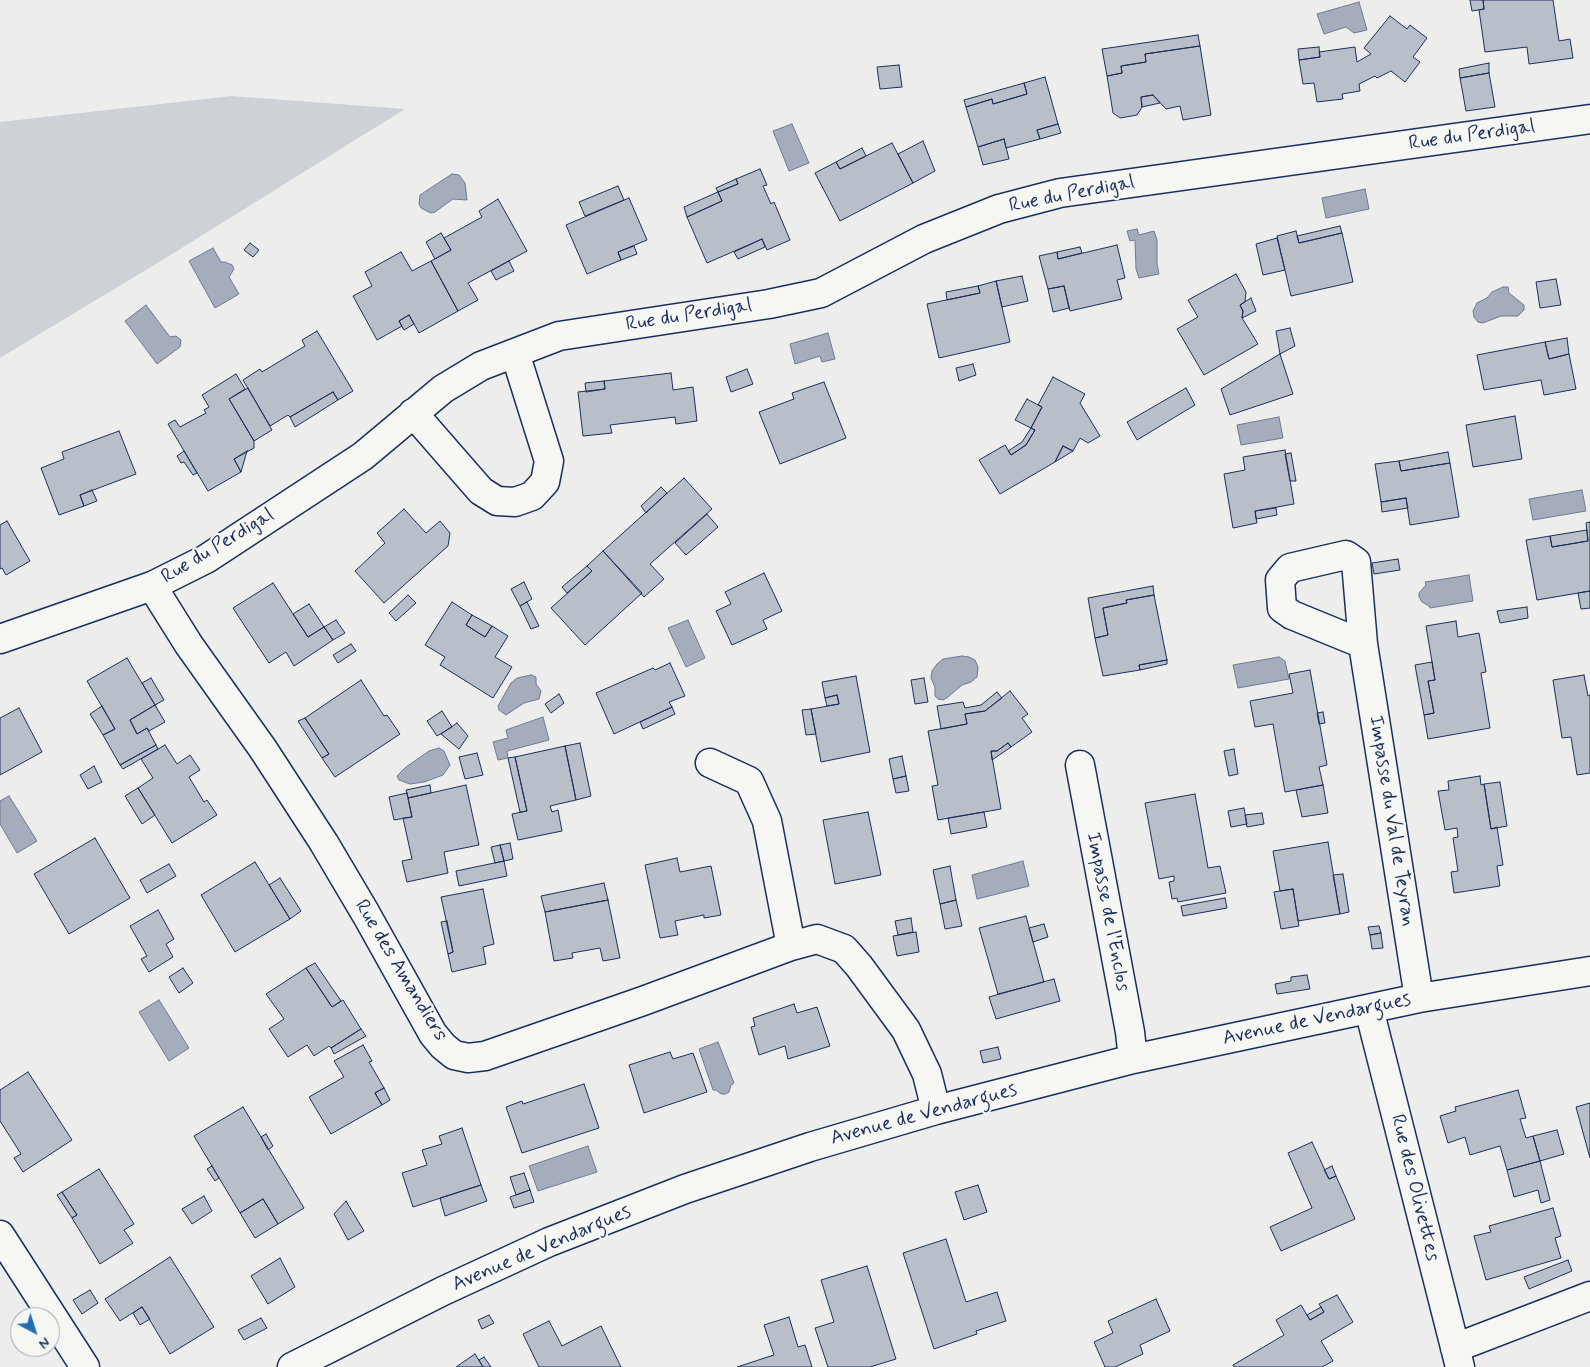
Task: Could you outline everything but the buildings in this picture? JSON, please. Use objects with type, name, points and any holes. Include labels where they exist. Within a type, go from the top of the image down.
[{"type":"street","name":"Rue du Perdigal","points":[[0,639],[152,586],[206,559],[363,456],[443,389],[481,366],[559,336],[769,304],[820,293],[924,239],[999,208],[1060,193],[1590,119]]},
{"type":"street","points":[[413,413],[481,491],[497,501],[515,502],[532,496],[545,482],[549,461],[515,353]]},
{"type":"street","name":"Rue des Amandiers","points":[[152,586],[189,645],[263,749],[324,843],[433,1034],[454,1055],[468,1058],[485,1056],[643,1001],[791,946],[817,939],[844,949],[859,966],[906,1030],[927,1074],[936,1110]]},
{"type":"street","name":"Impasse du Val de Teyran","points":[[1364,644],[1420,998]]},
{"type":"street","points":[[710,764],[749,781],[767,822],[791,946]]},
{"type":"street","name":"Impasse de l'Enclos","points":[[1080,765],[1130,1032],[1133,1059]]},
{"type":"street","name":"Avenue de Vendargues","points":[[292,1367],[443,1291],[549,1242],[686,1189],[810,1146],[936,1110],[1133,1059],[1420,998],[1590,971]]},
{"type":"street","name":"Rue des Olivettes","points":[[1369,1009],[1457,1358]]},
{"type":"street","points":[[0,1235],[85,1367]]},
{"type":"street","points":[[1457,1358],[1590,1296]]},
{"type":"shaded area","points":[[232,96],[405,109],[169,256],[0,358],[0,122]]},
{"type":"water","points":[[1359,2],[1367,30],[1354,33],[1346,27],[1324,34],[1317,14]]},
{"type":"water","points":[[792,124],[809,163],[789,171],[773,131]]},
{"type":"water","points":[[452,174],[459,175],[465,183],[467,200],[453,199],[431,213],[421,208],[419,204],[420,195]]},
{"type":"water","points":[[1365,189],[1369,209],[1326,218],[1322,198]]},
{"type":"water","points":[[1137,229],[1139,235],[1154,231],[1157,240],[1159,274],[1139,278],[1136,269],[1135,240],[1130,241],[1127,231]]},
{"type":"water","points":[[213,248],[221,262],[232,265],[234,269],[229,277],[239,294],[215,308],[189,261]]},
{"type":"water","points":[[1508,287],[1509,293],[1524,305],[1524,310],[1518,316],[1501,316],[1483,323],[1478,322],[1474,317],[1473,311],[1477,303],[1487,298],[1492,292]]},
{"type":"water","points":[[146,305],[170,337],[176,336],[181,340],[180,347],[157,364],[125,321]]},
{"type":"water","points":[[828,333],[835,359],[822,362],[820,356],[795,364],[790,344]]},
{"type":"water","points":[[1279,417],[1283,438],[1241,445],[1237,425]]},
{"type":"water","points":[[1582,490],[1586,511],[1533,520],[1529,499]]},
{"type":"water","points":[[1469,575],[1473,601],[1430,608],[1419,597],[1419,593],[1426,585],[1425,582]]},
{"type":"water","points":[[688,620],[705,658],[686,667],[668,628]]},
{"type":"water","points":[[962,656],[975,660],[978,667],[977,677],[971,682],[962,685],[943,700],[938,699],[935,696],[935,687],[931,678],[932,671],[943,659]]},
{"type":"water","points":[[1279,657],[1285,661],[1289,679],[1238,688],[1233,665]]},
{"type":"water","points":[[531,675],[536,677],[536,684],[541,691],[539,699],[524,703],[506,715],[499,710],[498,706],[511,683],[517,678]]},
{"type":"water","points":[[543,717],[549,740],[507,751],[508,758],[498,760],[493,742],[508,738],[506,730]]},
{"type":"water","points":[[439,748],[444,751],[450,765],[443,775],[424,782],[410,784],[399,780],[397,776],[406,767],[429,751]]},
{"type":"water","points":[[9,796],[37,841],[17,853],[0,824],[0,801]]},
{"type":"water","points":[[1023,861],[1029,886],[977,899],[972,875]]},
{"type":"water","points":[[159,1000],[189,1048],[169,1061],[139,1012]]},
{"type":"water","points":[[718,1042],[734,1083],[726,1094],[713,1090],[699,1049]]},
{"type":"water","points":[[588,1146],[597,1172],[538,1191],[529,1166]]}]
